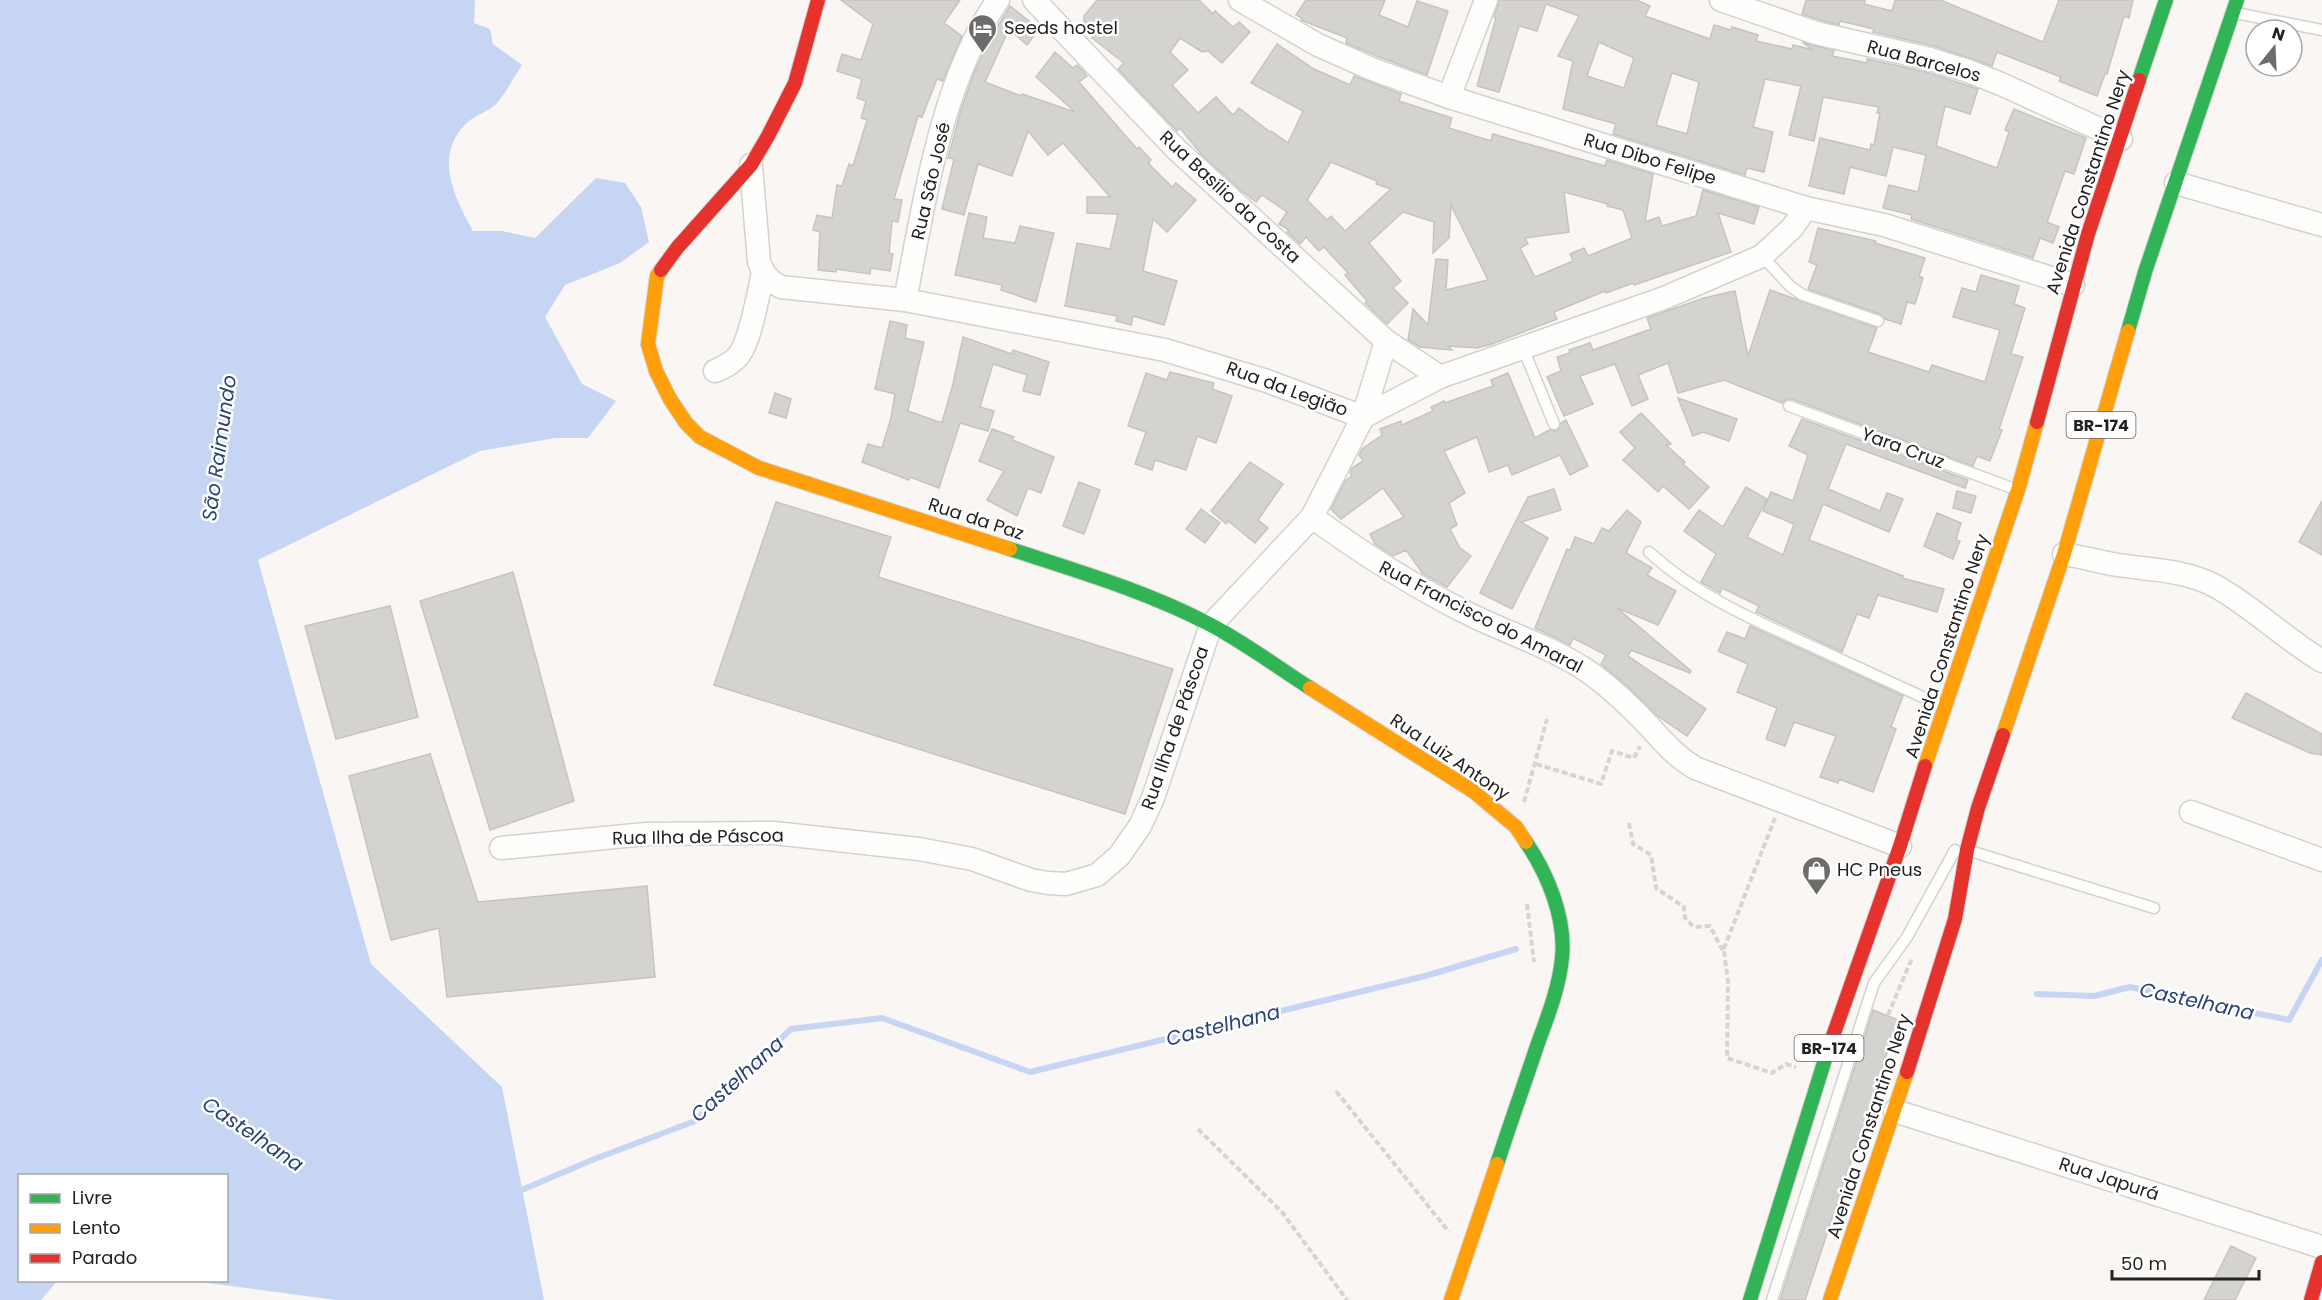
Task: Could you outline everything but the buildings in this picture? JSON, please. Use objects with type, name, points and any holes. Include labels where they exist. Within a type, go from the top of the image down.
[{"type":"main road","name":"Rua da Paz","points":[[818,0],[795,83],[751,165],[676,248],[657,276],[648,344],[656,371],[670,399],[686,423],[700,437],[728,454],[759,468],[1104,580],[1163,602],[1211,625]]},
{"type":"main road","name":"Avenida Constantino Nery","points":[[1750,1300],[1820,1074],[1900,846],[1944,707],[2018,490],[2073,285],[2166,0]]},
{"type":"main road","name":"Avenida Constantino Nery","points":[[1830,1300],[1895,1111],[1955,919],[1966,850],[2064,554],[2145,272],[2235,6]]},
{"type":"main road","name":"Rua Luiz Antony","points":[[1211,625],[1473,791],[1516,827],[1536,857],[1551,890],[1560,924],[1562,957],[1555,993],[1451,1300]]},
{"type":"main road","points":[[2311,1300],[2322,1262]]},
{"type":"street","name":"Rua São José","points":[[905,300],[936,143],[966,61],[998,0]]},
{"type":"street","name":"Rua Basílio da Costa","points":[[1034,0],[1176,149],[1386,341],[1440,377]]},
{"type":"street","name":"Rua Dibo Felipe","points":[[1240,0],[1318,45],[1372,69],[1449,98],[1806,208],[1884,225],[2073,285]]},
{"type":"street","points":[[1449,98],[1486,0]]},
{"type":"street","name":"Rua Barcelos","points":[[1721,0],[1816,33],[1929,59],[1968,71],[2121,138]]},
{"type":"street","points":[[715,371],[729,365],[740,354],[763,273],[759,262],[751,165]]},
{"type":"street","points":[[2176,183],[2322,225]]},
{"type":"street","name":"Rua da Legião","points":[[763,273],[770,281],[793,290],[905,300],[1166,350],[1267,381],[1363,417],[1440,377],[1664,297],[1762,256],[1792,228],[1806,208]]},
{"type":"street","name":"Rua Ilha de Páscoa","points":[[501,848],[646,834],[774,833],[919,849],[972,860],[1030,880],[1048,883],[1066,884],[1097,875],[1119,856],[1140,826],[1153,798],[1211,625],[1312,518],[1363,417],[1386,341]]},
{"type":"street","name":"Rua Francisco do Amaral","points":[[1312,518],[1377,564],[1417,587],[1473,616],[1547,648],[1582,668],[1604,683],[1650,727],[1671,751],[1695,768],[1900,846]]},
{"type":"street","points":[[2064,554],[2117,565],[2169,571],[2215,586],[2251,609],[2299,647],[2322,661]]},
{"type":"street","points":[[2191,812],[2322,860]]},
{"type":"street","name":"Rua Japurá","points":[[1895,1111],[2322,1247]]},
{"type":"lane","points":[[2235,6],[2322,30]]},
{"type":"lane","points":[[1762,256],[1791,287],[1803,295],[1878,321]]},
{"type":"lane","points":[[1523,348],[1554,424]]},
{"type":"lane","name":"Yara Cruz","points":[[1789,406],[2018,490]]},
{"type":"lane","points":[[1649,552],[1670,571],[1696,589],[1743,614],[1944,707]]},
{"type":"lane","points":[[1772,1300],[1874,983],[1925,907],[1981,799]]},
{"type":"lane","points":[[1966,850],[2154,909]]},
{"type":"lane","points":[[1873,924],[1874,983]]},
{"type":"path","points":[[1516,827],[1547,720]]},
{"type":"path","points":[[1536,764],[1601,784],[1612,751],[1634,758],[1650,727]]},
{"type":"path","points":[[1724,951],[1782,802]]},
{"type":"path","points":[[1629,823],[1633,844],[1651,855],[1656,888],[1684,907],[1685,918],[1694,927],[1710,926],[1724,951],[1728,981],[1727,1058],[1772,1073],[1786,1064],[1820,1074]]},
{"type":"path","points":[[1888,1015],[1915,951]]},
{"type":"path","points":[[1336,1090],[1466,1254]]},
{"type":"path","points":[[1198,1129],[1282,1212],[1347,1300]]},
{"type":"water","name":"São Raimundo","points":[[0,0],[475,0],[474,23],[490,29],[493,44],[522,65],[496,104],[469,121],[451,147],[450,175],[459,204],[473,231],[502,231],[535,238],[596,178],[625,183],[641,207],[649,242],[620,263],[565,285],[545,317],[582,384],[616,401],[588,438],[555,438],[480,451],[258,560],[371,964],[502,1087],[544,1300],[336,1300],[201,1282],[228,1282],[228,1174],[18,1174],[18,1282],[56,1282],[41,1300],[0,1300]]},
{"type":"waterway","name":"Castelhana","points":[[517,1192],[592,1160],[695,1121],[791,1029],[882,1018],[1030,1072],[1425,976],[1516,949]]},
{"type":"waterway","name":"Castelhana","points":[[2037,994],[2094,996],[2130,987],[2289,1020],[2322,960]]},
{"type":"traffic: fast","points":[[2139,80],[2166,0]]},
{"type":"traffic: fast","points":[[2128,331],[2145,272],[2237,0]]},
{"type":"traffic: fast","points":[[1010,549],[1111,582],[1185,612],[1235,639],[1310,688]]},
{"type":"traffic: fast","points":[[1497,1164],[1552,1003],[1562,958],[1563,943],[1554,897],[1526,842]]},
{"type":"traffic: fast","points":[[1750,1300],[1827,1053]]},
{"type":"traffic: slow","points":[[661,270],[657,276],[648,344],[656,371],[670,399],[686,423],[700,437],[759,468],[1010,549]]},
{"type":"traffic: slow","points":[[2003,735],[2064,554],[2128,331]]},
{"type":"traffic: slow","points":[[1925,766],[2018,490],[2037,422]]},
{"type":"traffic: slow","points":[[1310,688],[1473,791],[1516,827],[1526,842]]},
{"type":"traffic: slow","points":[[1830,1300],[1907,1072]]},
{"type":"traffic: slow","points":[[1451,1300],[1497,1164]]},
{"type":"traffic: jam","points":[[661,270],[677,248],[751,165],[768,136],[795,83],[818,0]]},
{"type":"traffic: jam","points":[[2037,422],[2088,234],[2139,80]]},
{"type":"traffic: jam","points":[[1907,1072],[1955,919],[1967,850],[1978,808],[2003,735]]},
{"type":"traffic: jam","points":[[1827,1053],[1900,846],[1925,766]]},
{"type":"traffic: jam","points":[[2311,1300],[2322,1262]]},
{"type":"place","name":"Seeds hostel","points":[[983,54]]},
{"type":"place","name":"HC Pneus","points":[[1816,896]]}]
